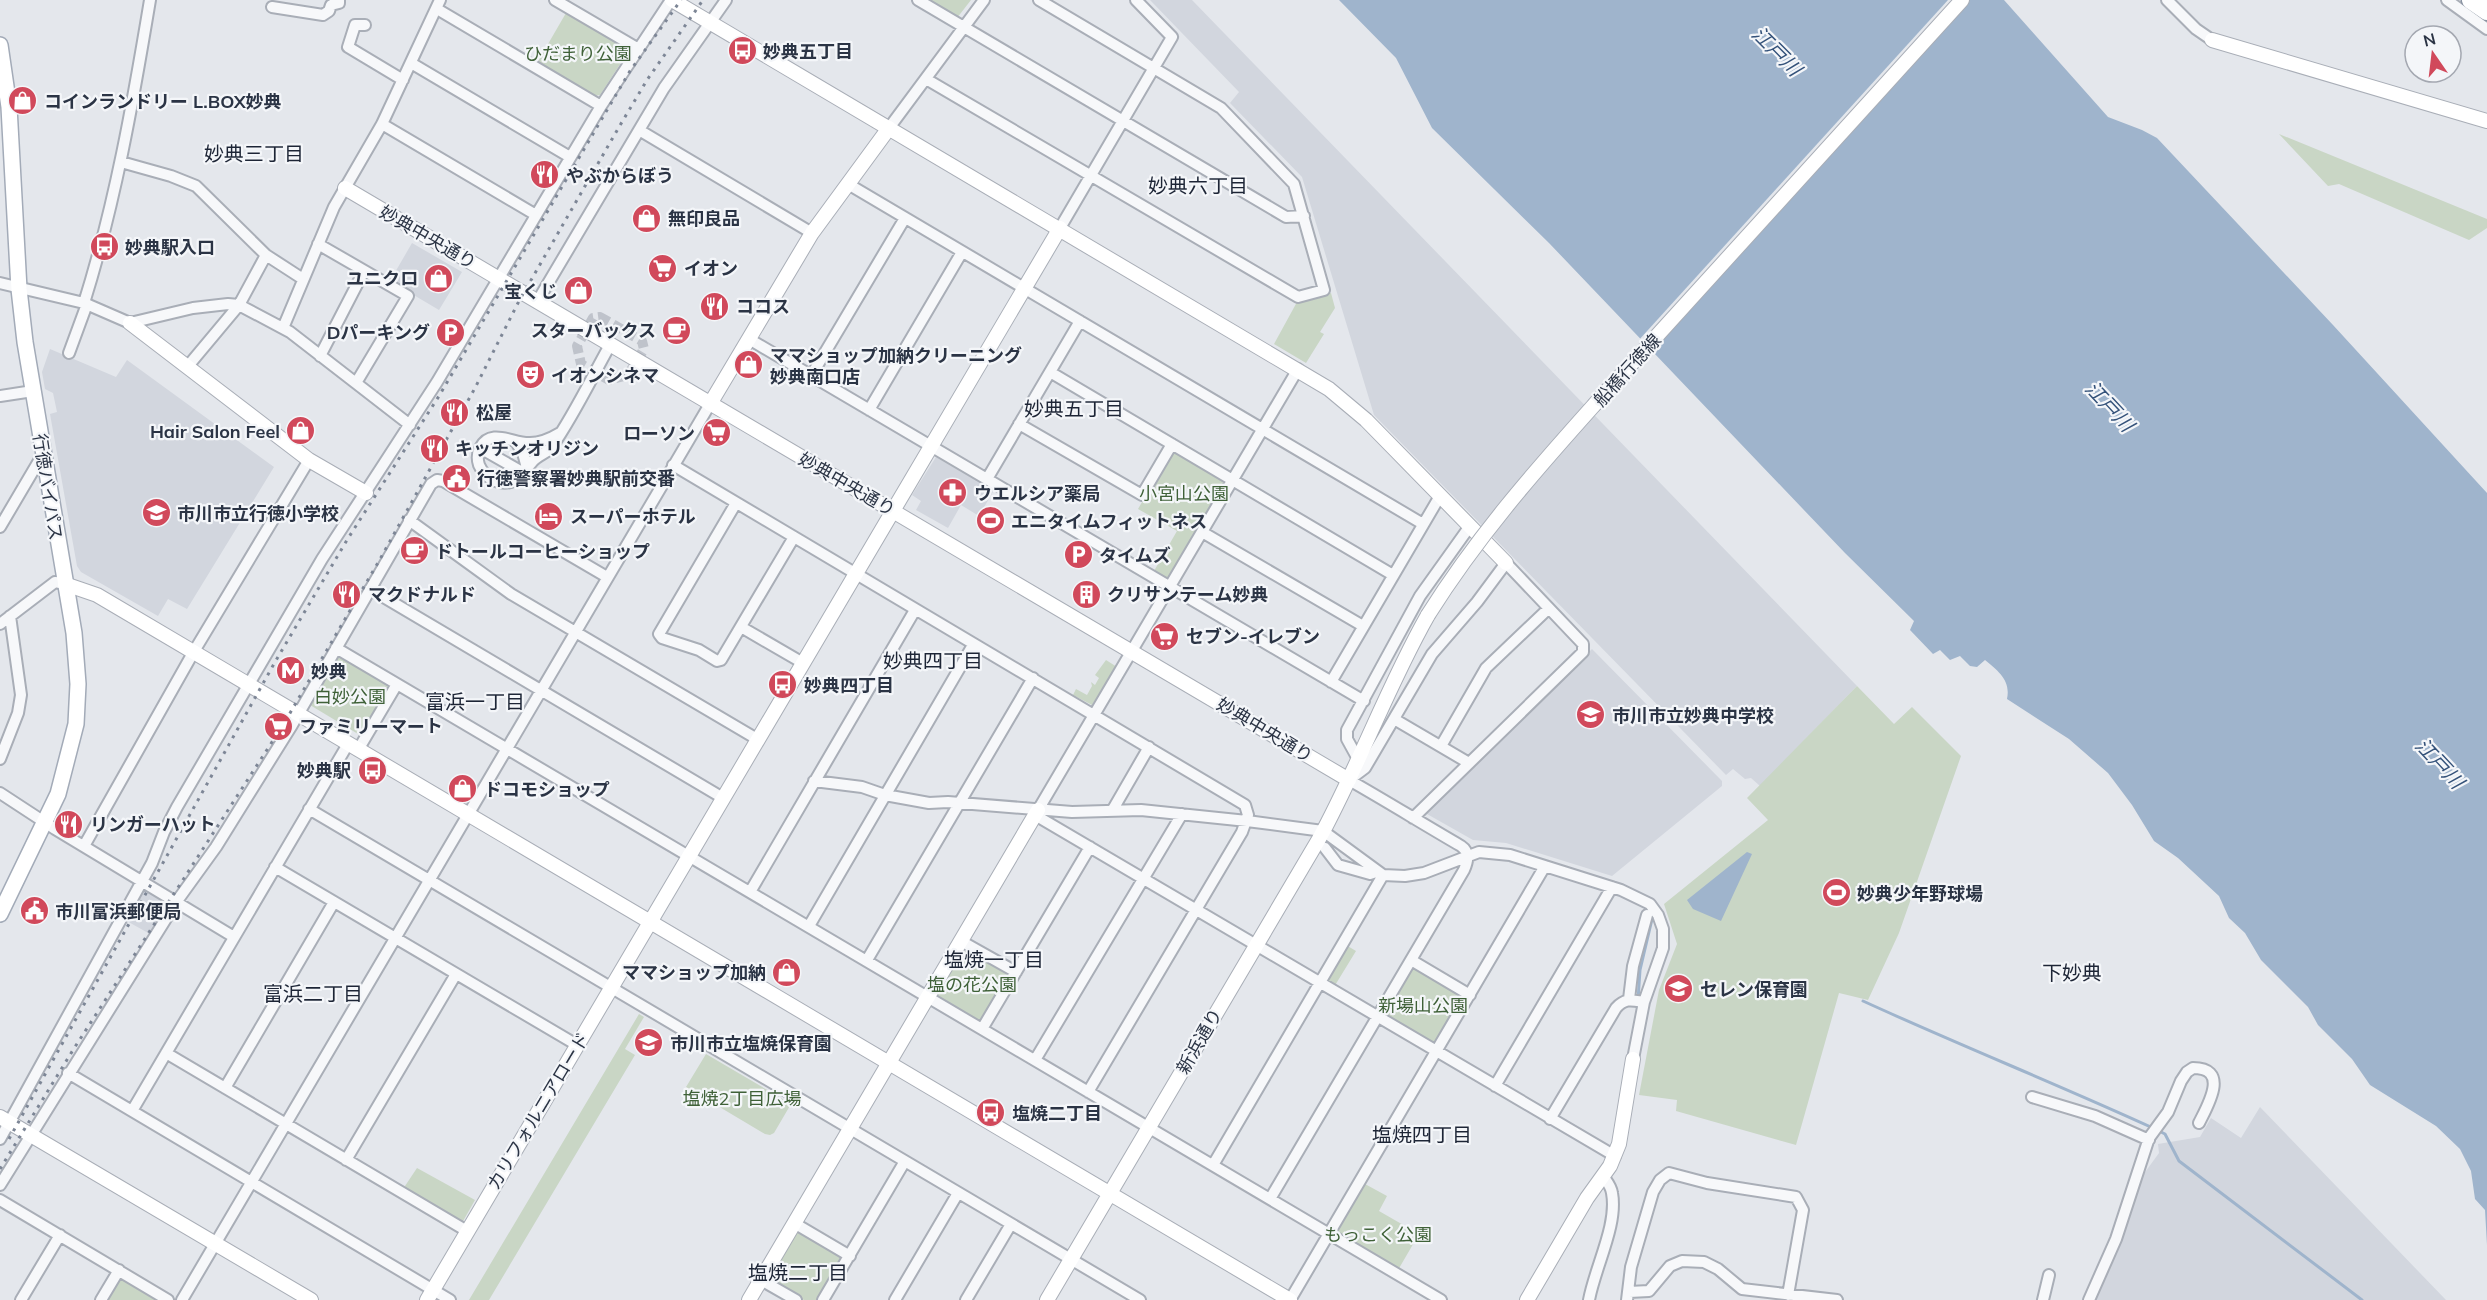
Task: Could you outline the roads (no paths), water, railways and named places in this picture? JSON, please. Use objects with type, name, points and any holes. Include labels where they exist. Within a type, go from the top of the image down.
[{"type":"highway","points":[[2471,0],[2487,11]]},
{"type":"main road","name":"行徳バイパス","points":[[0,45],[19,289],[33,391],[78,667],[76,724],[65,772],[45,823],[0,914]]},
{"type":"street","points":[[69,353],[85,304],[121,162],[150,0]]},
{"type":"street","points":[[272,7],[323,15],[329,11],[331,5],[339,3],[339,0]]},
{"type":"street","points":[[555,0],[637,48]]},
{"type":"street","points":[[0,1139],[5,1120],[143,880],[177,807],[247,684],[322,559],[410,424],[499,279],[637,48],[672,0],[1329,389],[1366,420],[1583,644],[1583,652],[1413,818]]},
{"type":"street","points":[[537,302],[664,88],[726,0]]},
{"type":"street","points":[[918,0],[1286,217],[1304,216]]},
{"type":"street","points":[[182,1300],[812,233],[984,0]]},
{"type":"street","points":[[926,79],[1298,297],[1324,290],[1294,184],[1221,108],[1039,0]]},
{"type":"street","points":[[1060,228],[1172,37],[1136,0]]},
{"type":"street","name":"船橋行徳線","points":[[1348,780],[1403,659],[1428,615],[1476,543],[1532,473],[1962,0]]},
{"type":"street","points":[[2167,0],[2196,29],[2212,40],[2487,121]]},
{"type":"street","points":[[2447,0],[2487,29]]},
{"type":"street","points":[[283,328],[318,244],[345,188],[382,124],[438,4],[601,106]]},
{"type":"street","points":[[365,25],[355,25],[348,47],[403,80]]},
{"type":"street","points":[[411,63],[570,157]]},
{"type":"street","points":[[382,124],[536,215]]},
{"type":"street","points":[[639,130],[812,233]]},
{"type":"street","points":[[121,162],[171,176],[196,186],[266,255],[303,279]]},
{"type":"street","points":[[848,184],[1423,524]]},
{"type":"street","name":"妙典中央通り","points":[[345,188],[1348,780]]},
{"type":"street","points":[[811,376],[904,218]]},
{"type":"street","name":"カリフォルニアロード","points":[[430,1295],[1060,228]]},
{"type":"street","points":[[318,244],[408,296],[356,383]]},
{"type":"street","points":[[869,410],[962,252]]},
{"type":"street","points":[[188,366],[239,305],[266,255]]},
{"type":"street","points":[[320,356],[364,271]]},
{"type":"street","points":[[0,283],[85,304],[130,323],[309,460],[366,493]]},
{"type":"street","points":[[130,323],[193,308],[239,305],[283,328],[410,424]]},
{"type":"street","points":[[987,479],[1080,321]]},
{"type":"street","points":[[749,339],[1364,701]]},
{"type":"street","points":[[560,433],[538,443],[516,442],[500,436],[492,438],[485,441],[480,448],[477,456],[479,465],[489,478],[504,483],[518,480],[532,461],[553,446],[610,345]]},
{"type":"street","points":[[749,1300],[1298,369]]},
{"type":"street","points":[[1050,372],[1394,575]]},
{"type":"street","points":[[0,396],[33,391]]},
{"type":"street","points":[[1019,424],[1142,495],[1172,444]]},
{"type":"street","points":[[516,442],[523,453],[526,471]]},
{"type":"street","points":[[480,448],[526,471]]},
{"type":"street","points":[[0,527],[43,454]]},
{"type":"street","points":[[84,846],[193,653],[309,460]]},
{"type":"street","points":[[673,465],[973,645],[1240,800],[1247,810],[1247,821],[1088,1092]]},
{"type":"street","points":[[0,1185],[177,901],[216,847],[298,715],[431,484],[437,480],[443,481],[607,577]]},
{"type":"street","points":[[1331,682],[1440,496]]},
{"type":"street","points":[[736,503],[659,634],[662,638],[699,650],[717,662],[722,660],[794,537]]},
{"type":"street","points":[[409,520],[511,594],[758,739]]},
{"type":"street","points":[[1359,759],[1346,735],[1382,662],[1420,596],[1470,526]]},
{"type":"street","points":[[1202,532],[1363,626]]},
{"type":"street","points":[[1270,1199],[1464,870],[1467,855],[1464,848],[1348,780],[1365,768],[1432,654],[1506,563]]},
{"type":"street","points":[[0,624],[55,582],[97,595],[1290,1300],[1545,866]]},
{"type":"street","points":[[370,589],[723,798]]},
{"type":"street","points":[[1441,746],[1486,668],[1548,609]]},
{"type":"street","points":[[750,892],[915,610]]},
{"type":"street","points":[[0,759],[18,713],[21,695],[10,616]]},
{"type":"street","points":[[741,627],[803,663]]},
{"type":"street","points":[[809,926],[973,645]]},
{"type":"street","points":[[336,648],[1441,1300]]},
{"type":"street","points":[[867,960],[1033,678]]},
{"type":"street","points":[[132,1111],[309,809],[397,684]]},
{"type":"street","points":[[1394,719],[1469,763]]},
{"type":"street","points":[[1112,810],[1149,747]]},
{"type":"street","name":"新浜通り","points":[[1047,1300],[1323,831],[1348,780]]},
{"type":"street","points":[[814,781],[862,787],[885,795],[929,803],[959,803],[1036,813],[1141,810],[1323,831],[1379,873]]},
{"type":"street","points":[[0,794],[234,937]]},
{"type":"street","points":[[309,809],[1140,1300]]},
{"type":"street","points":[[1036,813],[1615,1156]]},
{"type":"street","points":[[1035,1060],[1182,814]]},
{"type":"street","points":[[982,1029],[1090,847]]},
{"type":"street","points":[[1325,848],[1338,866],[1370,873],[1405,876],[1424,873],[1479,852],[1510,855],[1612,886],[1650,904],[1658,915],[1663,929],[1663,948],[1644,1002],[1615,1156],[1587,1198],[1527,1300]]},
{"type":"street","points":[[275,867],[577,1045]]},
{"type":"street","points":[[1213,1165],[1320,982],[1379,873]]},
{"type":"street","points":[[1495,1086],[1612,886]]},
{"type":"street","points":[[225,1088],[334,902]]},
{"type":"street","points":[[1629,999],[1633,966],[1647,915]]},
{"type":"street","points":[[961,941],[1016,972]]},
{"type":"street","points":[[1411,960],[1470,995]]},
{"type":"street","points":[[346,1160],[456,974]]},
{"type":"street","points":[[1551,1119],[1616,1008],[1629,999],[1644,1002]]},
{"type":"street","points":[[166,1053],[467,1231]]},
{"type":"street","points":[[2089,1300],[2116,1239],[2149,1139],[2160,1124],[2181,1081],[2193,1068],[2208,1071],[2215,1085],[2199,1123]]},
{"type":"street","points":[[68,1073],[251,1182],[430,1295],[450,1300]]},
{"type":"street","points":[[2032,1097],[2095,1116],[2149,1139]]},
{"type":"street","points":[[5,1120],[311,1300]]},
{"type":"street","points":[[823,1300],[905,1161]]},
{"type":"street","points":[[1788,1295],[1803,1210],[1796,1197],[1707,1183],[1669,1173],[1660,1180],[1653,1192],[1631,1267],[1628,1296],[1649,1291],[1670,1266],[1682,1261],[1704,1262],[1718,1269],[1742,1289],[1788,1295],[1838,1300]]},
{"type":"street","points":[[1589,1300],[1593,1278],[1609,1229],[1612,1203],[1609,1185],[1603,1176]]},
{"type":"street","points":[[895,1300],[958,1192]]},
{"type":"street","points":[[0,1200],[168,1300]]},
{"type":"street","points":[[794,1223],[850,1256]]},
{"type":"street","points":[[966,1300],[1011,1224]]},
{"type":"street","points":[[21,1300],[60,1235]]},
{"type":"street","points":[[101,1300],[119,1270]]},
{"type":"street","points":[[2043,1300],[2049,1275]]},
{"type":"street","points":[[761,1280],[796,1300]]},
{"type":"water","name":"江戸川","points":[[1339,0],[2004,0],[2108,117],[2157,138],[2333,325],[2487,493],[2487,1245],[2485,1210],[2475,1199],[2471,1171],[2460,1149],[2436,1126],[2370,1085],[2352,1059],[2318,1025],[2308,1007],[2261,960],[2245,933],[2229,918],[2219,896],[2178,858],[2154,841],[2132,805],[2108,773],[2069,739],[2007,699],[2005,681],[1999,672],[1985,660],[1977,667],[1970,666],[1960,656],[1950,660],[1940,650],[1933,654],[1910,630],[1914,621],[1845,553],[1549,243],[1432,128],[1396,58]]},
{"type":"water","points":[[1747,852],[1752,854],[1721,921],[1693,909],[1687,900]]},
{"type":"waterway","points":[[1638,1000],[1640,970],[1653,915]]},
{"type":"waterway","points":[[1863,1001],[2153,1128]]},
{"type":"waterway","points":[[2159,1131],[2165,1134],[2179,1161],[2362,1300]]},
{"type":"tunnel","points":[[600,317],[642,341],[644,349],[628,375],[609,380],[581,364],[577,346],[593,318],[600,317]]},
{"type":"railway","points":[[9,1139],[275,662],[347,540],[439,396],[630,71],[681,0]]},
{"type":"railway","points":[[0,1169],[73,1050],[283,725],[379,561],[475,388],[519,301],[619,127],[647,80],[703,0]]},
{"type":"place","name":"妙典五丁目","points":[[742,51]]},
{"type":"place","name":"コインランドリー L.BOX妙典","points":[[23,101]]},
{"type":"place","name":"やぶからぼう","points":[[545,175]]},
{"type":"place","name":"無印良品","points":[[647,218]]},
{"type":"place","name":"妙典駅入口","points":[[104,247]]},
{"type":"place","name":"イオン","points":[[663,268]]},
{"type":"place","name":"ユニクロ","points":[[439,278]]},
{"type":"place","name":"宝くじ","points":[[579,291]]},
{"type":"place","name":"ココス","points":[[715,306]]},
{"type":"place","name":"スターバックス","points":[[677,330]]},
{"type":"place","name":"Dパーキング","points":[[451,332]]},
{"type":"place","name":"ママショップ加納クリーニング 妙典南口店","points":[[749,365]]},
{"type":"place","name":"イオンシネマ","points":[[530,375]]},
{"type":"place","name":"松屋","points":[[455,412]]},
{"type":"place","name":"Hair Salon Feel","points":[[301,431]]},
{"type":"place","name":"ローソン","points":[[716,433]]},
{"type":"place","name":"キッチンオリジン","points":[[434,448]]},
{"type":"place","name":"行徳警察署妙典駅前交番","points":[[456,478]]},
{"type":"place","name":"ウエルシア薬局","points":[[953,493]]},
{"type":"place","name":"市川市立行徳小学校","points":[[156,513]]},
{"type":"place","name":"スーパーホテル","points":[[549,516]]},
{"type":"place","name":"エニタイムフィットネス","points":[[990,521]]},
{"type":"place","name":"ドトールコーヒーショップ","points":[[414,551]]},
{"type":"place","name":"タイムズ","points":[[1078,555]]},
{"type":"place","name":"マクドナルド","points":[[347,594]]},
{"type":"place","name":"クリサンテーム妙典","points":[[1086,594]]},
{"type":"place","name":"セブン-イレブン","points":[[1165,636]]},
{"type":"place","name":"妙典","points":[[290,671]]},
{"type":"place","name":"妙典四丁目","points":[[783,685]]},
{"type":"place","name":"市川市立妙典中学校","points":[[1591,715]]},
{"type":"place","name":"ファミリーマート","points":[[278,726]]},
{"type":"place","name":"妙典駅","points":[[372,770]]},
{"type":"place","name":"ドコモショップ","points":[[463,789]]},
{"type":"place","name":"リンガーハット","points":[[69,824]]},
{"type":"place","name":"妙典少年野球場","points":[[1836,893]]},
{"type":"place","name":"市川富浜郵便局","points":[[34,911]]},
{"type":"place","name":"ママショップ加納","points":[[787,972]]},
{"type":"place","name":"セレン保育園","points":[[1679,989]]},
{"type":"place","name":"市川市立塩焼保育園","points":[[649,1043]]},
{"type":"place","name":"塩焼二丁目","points":[[991,1113]]},
{"type":"district","name":"妙典三丁目","points":[[254,153]]},
{"type":"district","name":"妙典六丁目","points":[[1198,185]]},
{"type":"district","name":"妙典五丁目","points":[[1074,408]]},
{"type":"district","name":"妙典四丁目","points":[[933,660]]},
{"type":"district","name":"富浜一丁目","points":[[475,701]]},
{"type":"district","name":"塩焼一丁目","points":[[994,959]]},
{"type":"district","name":"下妙典","points":[[2072,972]]},
{"type":"district","name":"富浜二丁目","points":[[313,993]]},
{"type":"district","name":"塩焼四丁目","points":[[1422,1134]]},
{"type":"district","name":"塩焼二丁目","points":[[798,1272]]},
{"type":"park label","name":"ひだまり公園","points":[[578,53]]},
{"type":"park label","name":"小宮山公園","points":[[1184,493]]},
{"type":"park label","name":"白妙公園","points":[[350,696]]},
{"type":"park label","name":"塩の花公園","points":[[972,984]]},
{"type":"park label","name":"新場山公園","points":[[1423,1005]]},
{"type":"park label","name":"塩焼2丁目広場","points":[[742,1098]]},
{"type":"park label","name":"もっこく公園","points":[[1378,1234]]}]
